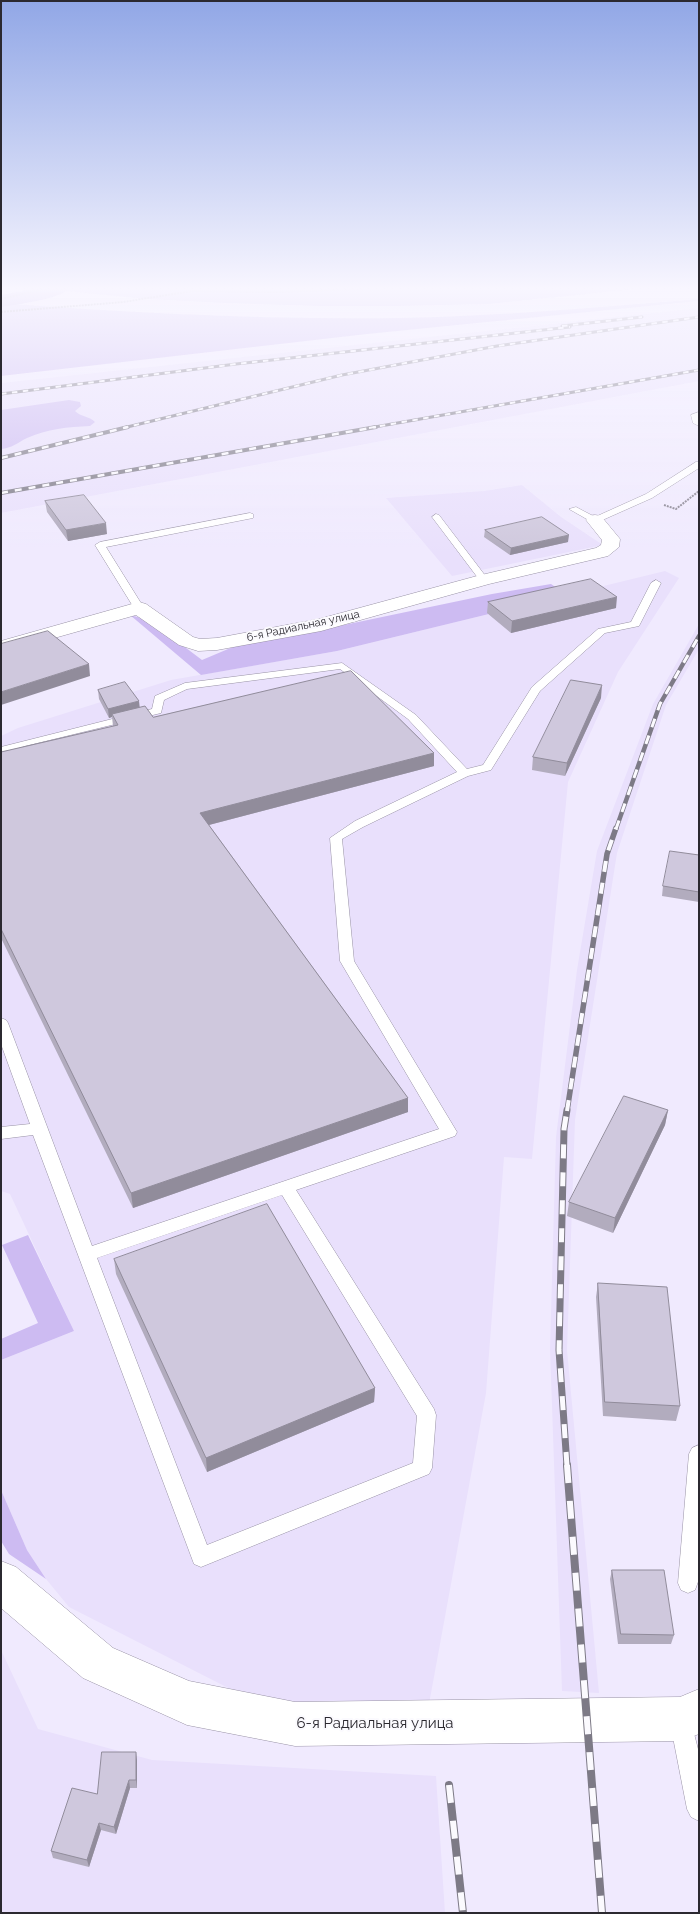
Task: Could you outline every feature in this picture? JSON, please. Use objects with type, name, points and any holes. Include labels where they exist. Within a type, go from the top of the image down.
[{"type":"street","name":"6-я Радиальная улица","points":[[139,608],[186,641],[198,645],[217,644],[321,625],[484,580],[602,552],[610,547],[611,539],[595,513]]},
{"type":"street","points":[[1,647],[139,608]]},
{"type":"street","name":"6-я Радиальная улица","points":[[8,1582],[98,1663],[187,1703],[295,1724],[468,1723],[690,1715]]},
{"type":"lane","points":[[699,414],[695,415],[699,424]]},
{"type":"lane","points":[[570,513],[595,513],[618,510],[646,497],[699,464]]},
{"type":"lane","points":[[595,513],[618,510]]},
{"type":"lane","points":[[139,608],[100,545],[250,516]]},
{"type":"lane","points":[[436,517],[484,580]]},
{"type":"lane","points":[[86,1254],[449,1132],[347,961],[336,838],[359,824],[464,773],[486,768],[536,689],[602,631],[635,624],[656,583]]},
{"type":"lane","points":[[1,751],[21,744],[157,711],[159,698],[185,686],[342,666],[412,716],[464,773]]},
{"type":"lane","points":[[1,1023],[39,1129],[201,1557],[422,1468],[427,1415],[286,1187]]},
{"type":"lane","points":[[1,1133],[39,1129]]},
{"type":"lane","points":[[688,1583],[699,1454]]},
{"type":"lane","points":[[690,1715],[699,1809]]},
{"type":"path","points":[[646,497],[676,509],[699,491]]},
{"type":"shaded area","points":[[63,376],[699,376],[699,381],[1,513],[1,383]]},
{"type":"shaded area","points":[[69,400],[80,402],[81,406],[75,411],[95,422],[90,426],[42,432],[1,449],[1,410]]},
{"type":"shaded area","points":[[522,485],[561,517],[603,545],[452,576],[386,498],[484,491]]},
{"type":"shaded area","points":[[665,571],[679,578],[618,672],[568,782],[532,1159],[504,1157],[486,1393],[429,1704],[270,1702],[250,1699],[69,1607],[46,1579],[27,1550],[1,1490],[1,1360],[74,1331],[10,1194],[1,1191],[1,736],[18,728],[171,680],[337,651]]},
{"type":"shaded area","points":[[551,584],[567,595],[337,651],[201,675],[130,615],[149,620],[202,660],[240,644]]},
{"type":"shaded area","points":[[699,624],[699,649],[666,705],[617,853],[575,1120],[567,1350],[599,1693],[562,1691],[550,1349],[556,1137],[577,970],[597,851],[653,704]]},
{"type":"shaded area","points":[[28,1235],[74,1331],[1,1360],[1,1339],[38,1323],[2,1245]]},
{"type":"shaded area","points":[[1,1490],[27,1550],[46,1579],[9,1554],[1,1541]]},
{"type":"shaded area","points":[[1,1650],[38,1729],[152,1760],[436,1776],[445,1913],[1,1913]]},
{"type":"building","points":[[84,495],[106,523],[66,530],[45,501]]},
{"type":"building","points":[[542,517],[569,535],[511,548],[485,530]]},
{"type":"building","points":[[591,579],[617,597],[512,621],[488,602]]},
{"type":"building","points":[[48,631],[89,664],[1,692],[1,644]]},
{"type":"building","points":[[351,671],[434,753],[200,813],[408,1098],[131,1193],[1,929],[1,752],[118,725],[112,714],[145,706],[153,717]]},
{"type":"building","points":[[571,680],[602,685],[567,763],[533,757]]},
{"type":"building","points":[[125,682],[139,701],[108,709],[98,690]]},
{"type":"building","points":[[670,851],[699,855],[699,892],[663,886]]},
{"type":"building","points":[[624,1096],[668,1110],[615,1218],[569,1202]]},
{"type":"building","points":[[267,1204],[375,1388],[206,1458],[114,1259]]},
{"type":"building","points":[[598,1283],[667,1287],[680,1406],[605,1402]]},
{"type":"building","points":[[612,1570],[664,1570],[674,1635],[621,1634]]},
{"type":"building","points":[[102,1752],[136,1752],[136,1780],[129,1780],[114,1827],[99,1823],[87,1860],[51,1851],[72,1788],[97,1794]]},
{"type":"railway","points":[[1,394],[139,376]]},
{"type":"railway","points":[[123,428],[337,376]]},
{"type":"railway","points":[[369,428],[663,376]]},
{"type":"railway","points":[[1,458],[128,427]]},
{"type":"railway","points":[[1,493],[376,427]]},
{"type":"railway","points":[[616,829],[660,704],[699,636]]},
{"type":"railway","points":[[567,1111],[607,854],[616,828]]},
{"type":"railway","points":[[567,1110],[564,1129],[559,1350],[567,1466]]},
{"type":"railway","points":[[567,1465],[602,1913]]},
{"type":"railway","points":[[449,1785],[463,1913]]}]
